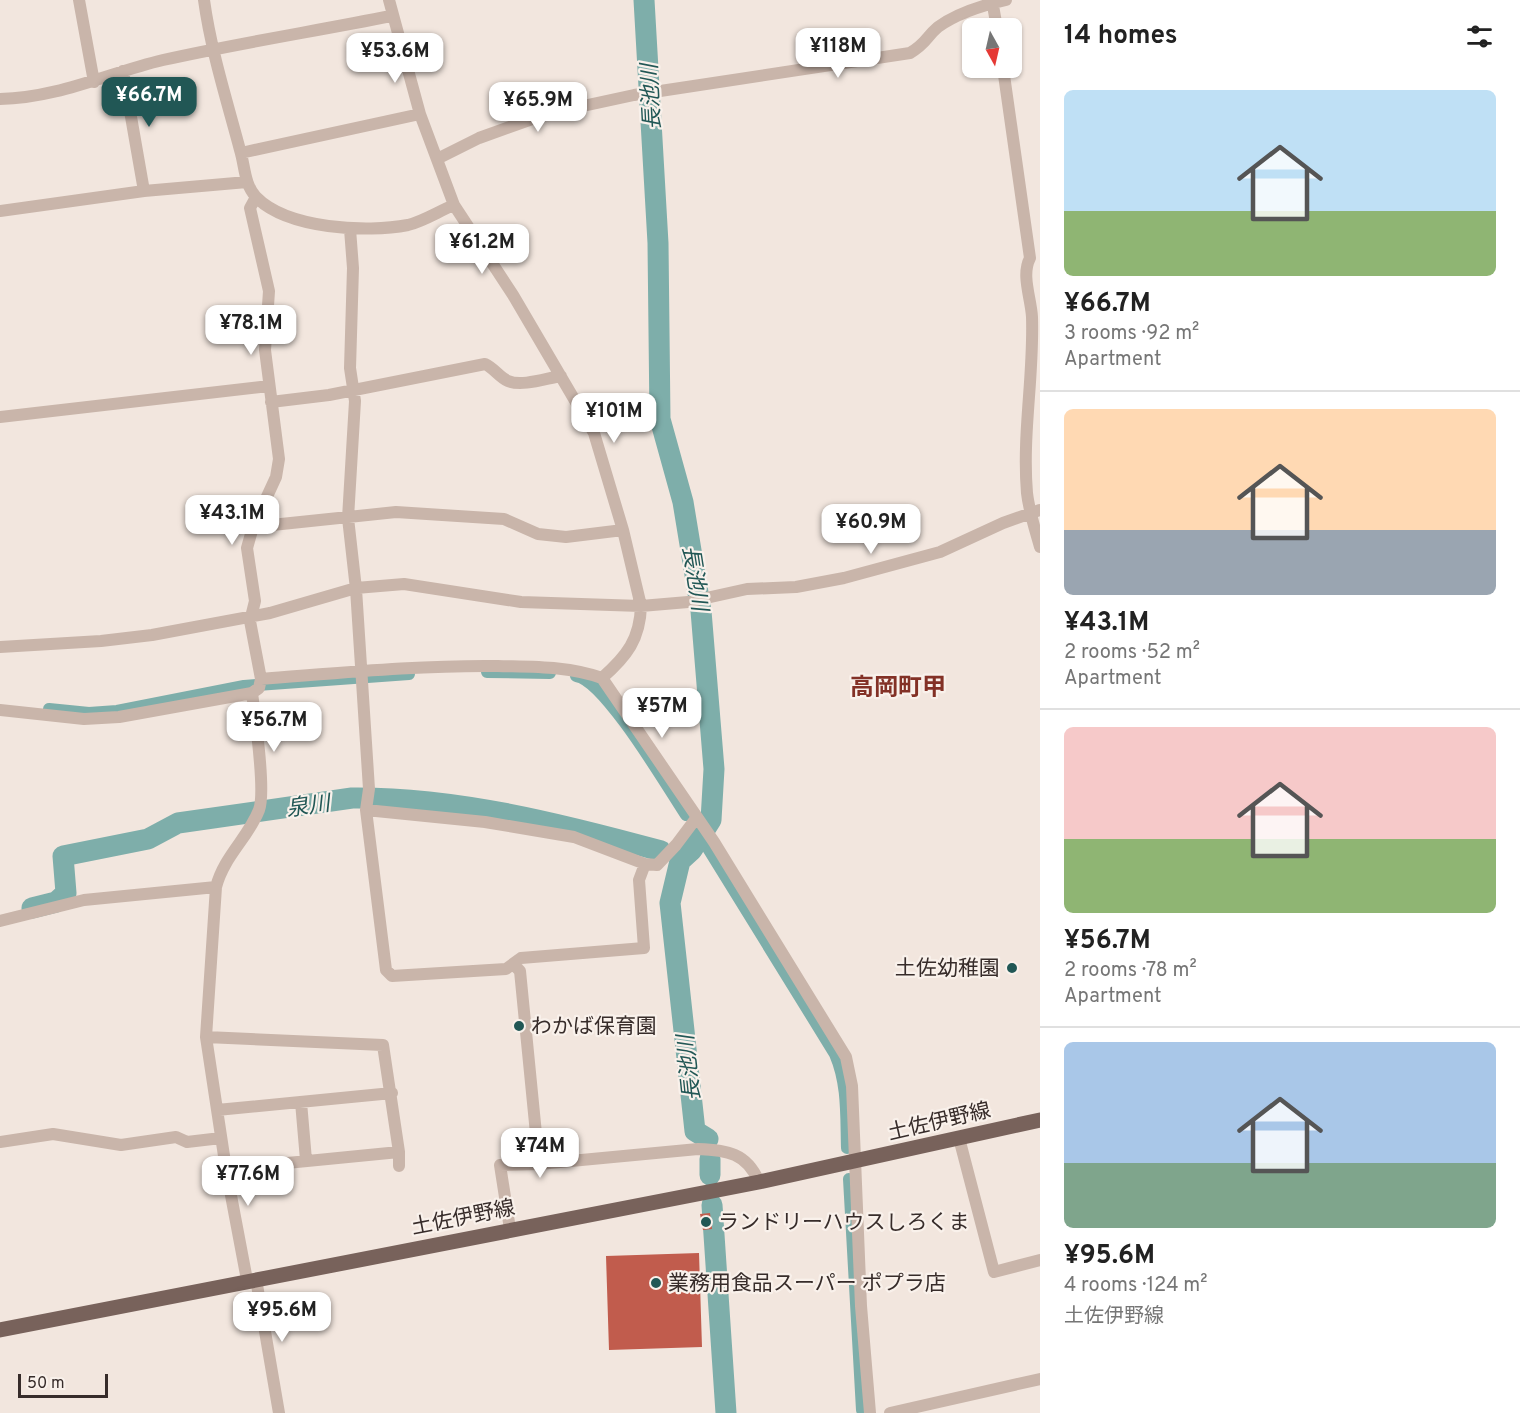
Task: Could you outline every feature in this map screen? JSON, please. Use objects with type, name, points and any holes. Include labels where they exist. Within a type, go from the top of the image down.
[{"type":"main road","name":"土佐伊野線","points":[[0,1330],[759,1182],[1040,1120]]},
{"type":"street","points":[[79,0],[94,82]]},
{"type":"street","points":[[204,0],[223,94],[241,153],[247,182],[256,197],[284,214],[311,223],[350,229],[411,224],[454,205]]},
{"type":"street","points":[[389,0],[391,16],[420,114],[454,205],[513,295],[594,433],[623,530],[641,606],[641,625],[632,647],[602,678]]},
{"type":"street","points":[[437,159],[479,138],[546,114],[634,95],[910,53],[925,45],[937,28],[992,2],[1006,0]]},
{"type":"street","points":[[992,2],[995,18]]},
{"type":"street","points":[[0,99],[76,88],[123,71],[391,16]]},
{"type":"street","points":[[123,71],[144,191]]},
{"type":"street","points":[[1004,78],[1030,258],[1026,267],[1032,316],[1031,371],[1026,406],[1027,491],[1035,512],[1040,546]]},
{"type":"street","points":[[241,153],[420,114]]},
{"type":"street","points":[[0,211],[144,191],[247,182]]},
{"type":"street","points":[[256,197],[250,208],[269,291],[265,350],[279,459],[276,477],[253,527],[247,548],[255,602],[250,621],[258,686],[258,811],[219,873],[216,887],[206,1037],[226,1169],[252,1280],[279,1413]]},
{"type":"street","points":[[350,229],[353,268],[350,368],[353,390],[348,518],[356,588],[367,802],[386,970],[392,976],[506,969],[521,958],[644,948],[639,880],[645,864]]},
{"type":"street","points":[[271,402],[353,390],[485,364],[494,368],[505,380],[515,384],[561,376]]},
{"type":"street","points":[[0,417],[269,386]]},
{"type":"street","points":[[253,527],[396,512],[504,519],[538,534],[566,537],[623,530]]},
{"type":"street","points":[[0,647],[101,641],[152,635],[252,614],[270,613],[356,588],[404,584],[521,602],[641,606],[688,602],[747,590],[796,587],[844,578],[940,552],[1035,512]]},
{"type":"street","points":[[0,710],[84,718],[119,717],[258,686],[451,666],[554,667],[580,670],[602,678],[714,842],[846,1057],[852,1086],[861,1306],[870,1413]]},
{"type":"street","points":[[367,802],[574,837],[645,864],[657,865],[699,820]]},
{"type":"street","points":[[0,921],[84,900],[216,887]]},
{"type":"street","points":[[513,964],[520,971],[539,1164]]},
{"type":"street","points":[[206,1037],[383,1045],[392,1093],[399,1166]]},
{"type":"street","points":[[217,1110],[392,1093]]},
{"type":"street","points":[[301,1102],[306,1160]]},
{"type":"street","points":[[0,1142],[53,1134],[121,1145],[176,1137],[187,1142],[221,1138]]},
{"type":"street","points":[[959,1138],[994,1272],[1040,1260]]},
{"type":"street","points":[[510,1229],[500,1165],[539,1164],[698,1149],[717,1150],[741,1157],[752,1166],[759,1182]]},
{"type":"street","points":[[226,1169],[399,1152]]},
{"type":"street","points":[[890,1413],[1040,1379]]},
{"type":"building","points":[[710,1213],[712,1229],[703,1230],[700,1214]]},
{"type":"building","points":[[699,1253],[702,1347],[609,1350],[606,1256]]},
{"type":"waterway","name":"長池川","points":[[644,0],[658,243],[660,419],[683,502],[701,611],[714,769],[711,820],[692,850],[680,861],[670,903],[695,1131],[708,1139]]},
{"type":"waterway","points":[[487,672],[550,673]]},
{"type":"waterway","points":[[49,709],[89,713],[117,711],[244,686],[409,674]]},
{"type":"waterway","points":[[576,676],[588,682],[619,715],[686,815]]},
{"type":"waterway","name":"泉川","points":[[32,908],[56,902],[66,893],[63,856],[148,839],[178,823],[352,798],[391,799],[469,807],[547,822],[661,851]]},
{"type":"waterway","points":[[698,832],[835,1054],[844,1088],[847,1148]]},
{"type":"waterway","name":"長池川","points":[[710,1159],[710,1175]]},
{"type":"waterway","points":[[849,1179],[862,1410]]},
{"type":"waterway","name":"長池川","points":[[712,1205],[726,1413]]},
{"type":"place","name":"土佐幼稚園","points":[[1012,968]]},
{"type":"place","name":"わかば保育園","points":[[519,1026]]},
{"type":"place","name":"ランドリーハウスしろくま","points":[[706,1222]]},
{"type":"place","name":"業務用食品スーパー ポプラ店","points":[[656,1283]]},
{"type":"district","name":"高岡町甲","points":[[898,687]]}]
